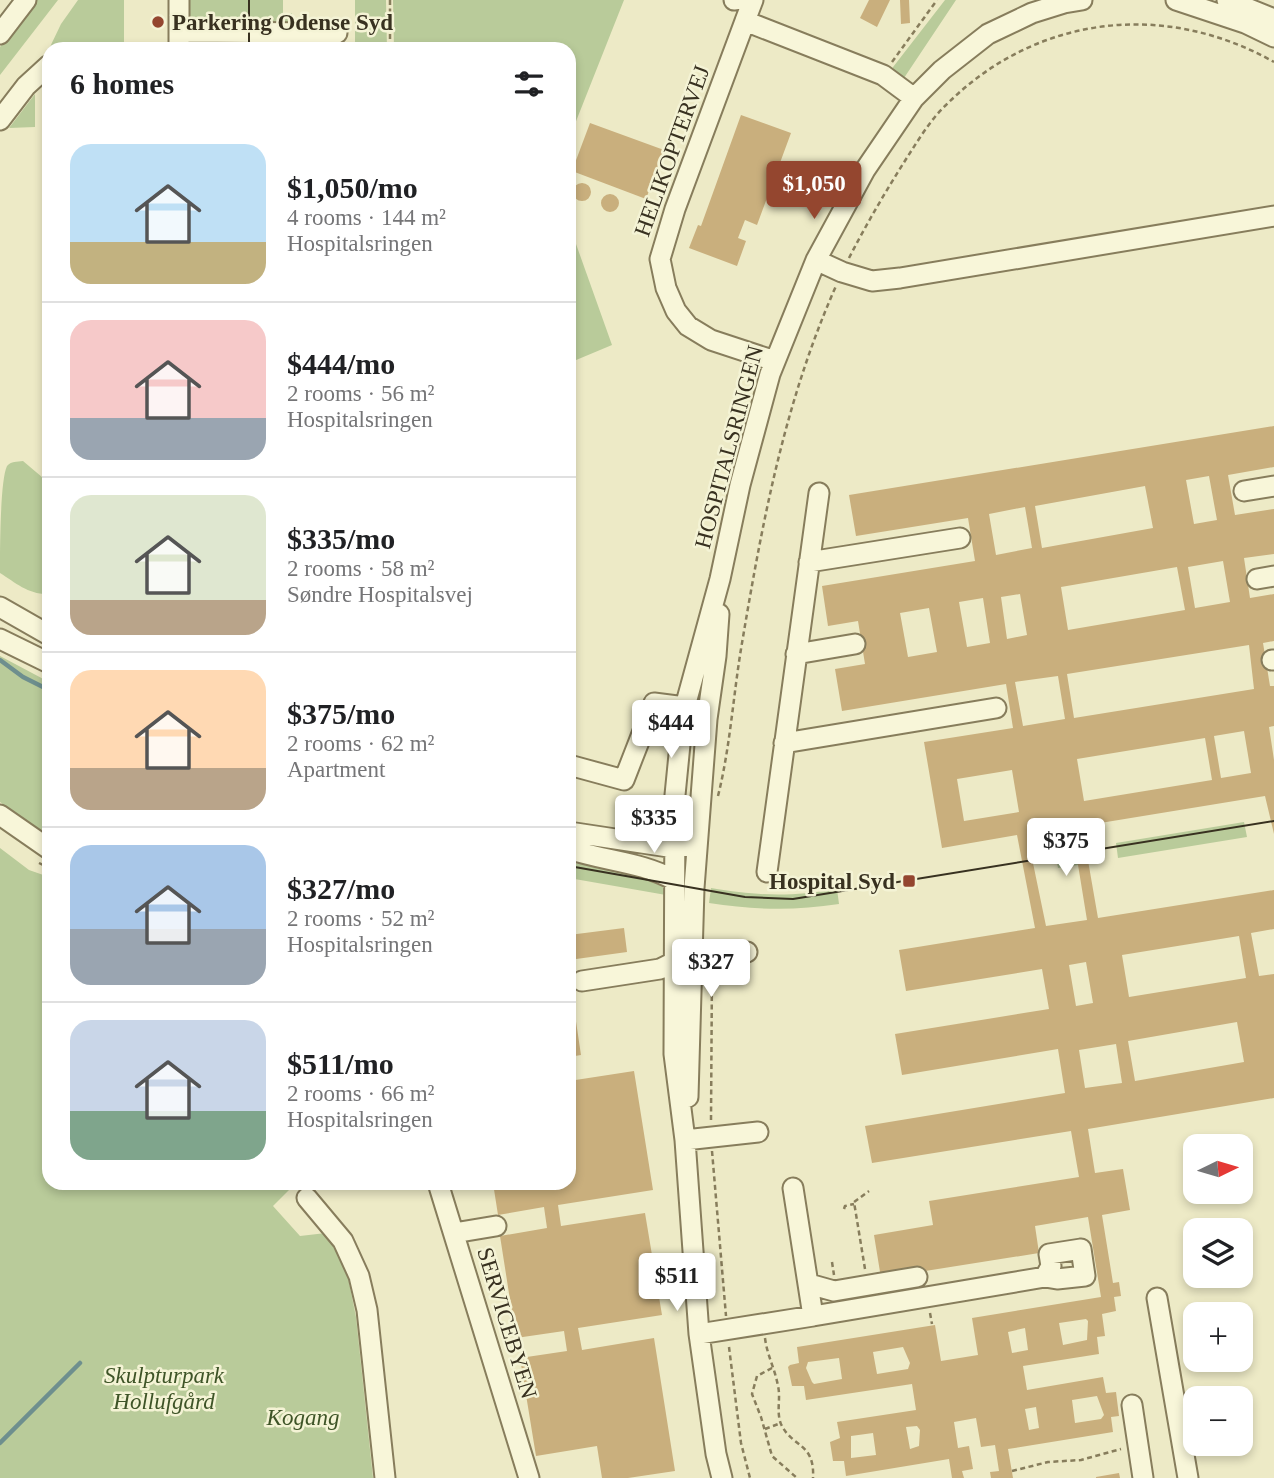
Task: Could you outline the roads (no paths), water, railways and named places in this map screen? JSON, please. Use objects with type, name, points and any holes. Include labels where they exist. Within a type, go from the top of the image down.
[{"type":"street","points":[[0,34],[26,0]]},
{"type":"street","points":[[179,0],[179,41],[337,33]]},
{"type":"street","name":"HELIKOPTERVEJ","points":[[753,0],[675,209],[660,259],[666,288],[676,311],[688,326],[711,340],[775,361]]},
{"type":"street","name":"HOSPITALSRINGEN","points":[[683,851],[675,795],[685,706],[720,579],[740,485],[775,361],[816,260],[865,170],[914,98],[942,70],[988,34],[1032,13],[1082,0]]},
{"type":"street","points":[[1176,0],[1245,23],[1274,37]]},
{"type":"street","points":[[1227,0],[1270,15]]},
{"type":"street","points":[[746,21],[883,75],[914,98]]},
{"type":"street","points":[[0,120],[42,70]]},
{"type":"street","points":[[816,260],[842,272],[872,281],[1274,216]]},
{"type":"street","points":[[1244,491],[1274,486]]},
{"type":"street","points":[[766,872],[819,493]]},
{"type":"street","points":[[809,562],[960,538]]},
{"type":"street","name":"HOSPITALSRINGEN","points":[[683,851],[716,656],[720,579]]},
{"type":"street","points":[[0,607],[42,631]]},
{"type":"street","points":[[0,639],[42,660]]},
{"type":"street","points":[[796,654],[855,643]]},
{"type":"street","points":[[685,1140],[691,1030],[686,864],[683,851],[699,652]]},
{"type":"street","points":[[576,767],[624,780],[654,703],[685,706]]},
{"type":"street","points":[[784,743],[996,708]]},
{"type":"street","points":[[0,815],[42,844]]},
{"type":"street","points":[[576,822],[683,851]]},
{"type":"street","points":[[576,833],[683,851]]},
{"type":"street","points":[[576,842],[683,851]]},
{"type":"street","points":[[576,851],[639,867],[683,851]]},
{"type":"street","points":[[582,981],[660,969],[690,956],[747,952]]},
{"type":"street","points":[[690,956],[674,1054],[685,1140],[699,1334],[716,1454],[722,1478]]},
{"type":"street","points":[[685,1140],[758,1132]]},
{"type":"street","points":[[793,1188],[813,1316]]},
{"type":"street","name":"SERVICEBYEN","points":[[440,1190],[529,1478]]},
{"type":"street","points":[[307,1198],[343,1241],[359,1276],[367,1310],[385,1478]]},
{"type":"street","points":[[454,1233],[496,1226]]},
{"type":"street","points":[[809,1284],[836,1291],[918,1277]]},
{"type":"street","points":[[699,1334],[1045,1277]]},
{"type":"street","points":[[1157,1297],[1188,1478]]},
{"type":"street","points":[[1132,1405],[1143,1478]]},
{"type":"waterway","points":[[0,660],[23,677],[42,686]]},
{"type":"waterway","points":[[0,1443],[80,1363]]},
{"type":"tram line","points":[[249,0],[249,42]]},
{"type":"tram line","points":[[576,867],[745,897],[793,899],[1274,821]]},
{"type":"place","name":"Parkering Odense Syd","points":[[158,22]]},
{"type":"place","name":"Hospital Syd","points":[[909,881]]},
{"type":"park label","name":"Skulpturpark Hollufgård","points":[[164,1388]]},
{"type":"park label","name":"Kogang","points":[[303,1417]]}]
